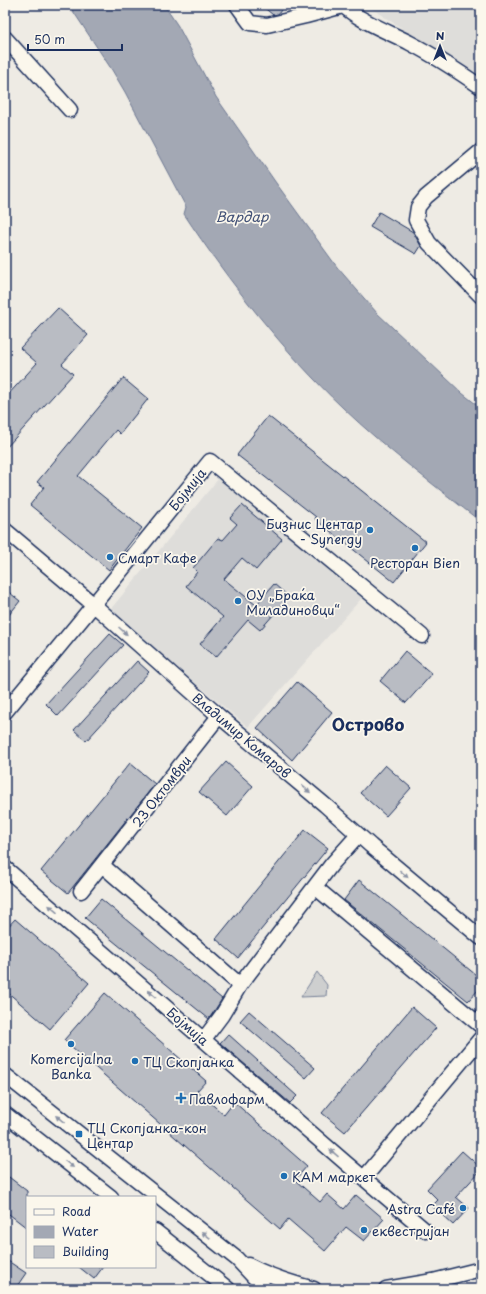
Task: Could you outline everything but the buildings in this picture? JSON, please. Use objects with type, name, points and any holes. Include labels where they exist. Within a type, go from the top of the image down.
[{"type":"street","points":[[237,5],[250,23],[267,25],[304,11],[343,5],[352,13],[456,69],[481,87]]},
{"type":"street","points":[[5,38],[70,110]]},
{"type":"street","points":[[481,151],[426,197],[418,207],[416,220],[429,243],[481,296]]},
{"type":"street","name":"Бојмија","points":[[5,712],[94,605],[210,461],[422,636]]},
{"type":"street","name":"Владимир Комаров","points":[[5,530],[94,605],[219,716],[481,938]]},
{"type":"street","name":"23 Октомври","points":[[81,891],[219,716]]},
{"type":"street","points":[[204,1039],[222,1015],[240,985],[332,864],[358,835]]},
{"type":"street","points":[[102,865],[240,985]]},
{"type":"street","name":"Бојмија","points":[[5,868],[426,1231]]},
{"type":"street","points":[[315,887],[481,1026]]},
{"type":"street","points":[[364,1178],[481,1038]]},
{"type":"street","points":[[5,1074],[237,1259],[265,1289]]},
{"type":"street","points":[[5,1114],[110,1196]]},
{"type":"street","points":[[156,1232],[228,1289]]},
{"type":"street","points":[[237,1259],[262,1272],[311,1288]]},
{"type":"street","points":[[386,1289],[433,1281],[481,1269]]},
{"type":"street","points":[[430,1289],[467,1273]]},
{"type":"shaded area","points":[[366,5],[481,5],[481,80],[426,44]]},
{"type":"shaded area","name":"ОУ „Браќа Миладиновци“","points":[[224,472],[368,591],[248,727],[109,611]]},
{"type":"shaded area","points":[[317,972],[327,985],[326,996],[301,997]]},
{"type":"water","name":"Вардар","points":[[69,5],[164,5],[178,26],[216,97],[337,267],[377,313],[462,393],[481,408],[481,522],[359,423],[300,364],[258,316],[201,240],[184,214],[186,207],[125,92]]},
{"type":"place","name":"Бизнис Центар - Synergy","points":[[370,530]]},
{"type":"place","name":"Ресторан Bien","points":[[415,548]]},
{"type":"place","name":"Смарт Кафе","points":[[110,557]]},
{"type":"place","name":"ОУ „Браќа Миладиновци“","points":[[238,601]]},
{"type":"place","name":"Komercijalna Banka","points":[[71,1044]]},
{"type":"place","name":"ТЦ Скопјанка","points":[[135,1061]]},
{"type":"place","name":"Павлофарм","points":[[181,1098]]},
{"type":"place","name":"ТЦ Скопјанка-кон Центар","points":[[79,1134]]},
{"type":"place","name":"KAM маркет","points":[[284,1176]]},
{"type":"place","name":"Astra Café","points":[[463,1208]]},
{"type":"place","name":"еквестријан","points":[[364,1230]]},
{"type":"district","name":"Острово","points":[[368,724]]}]
